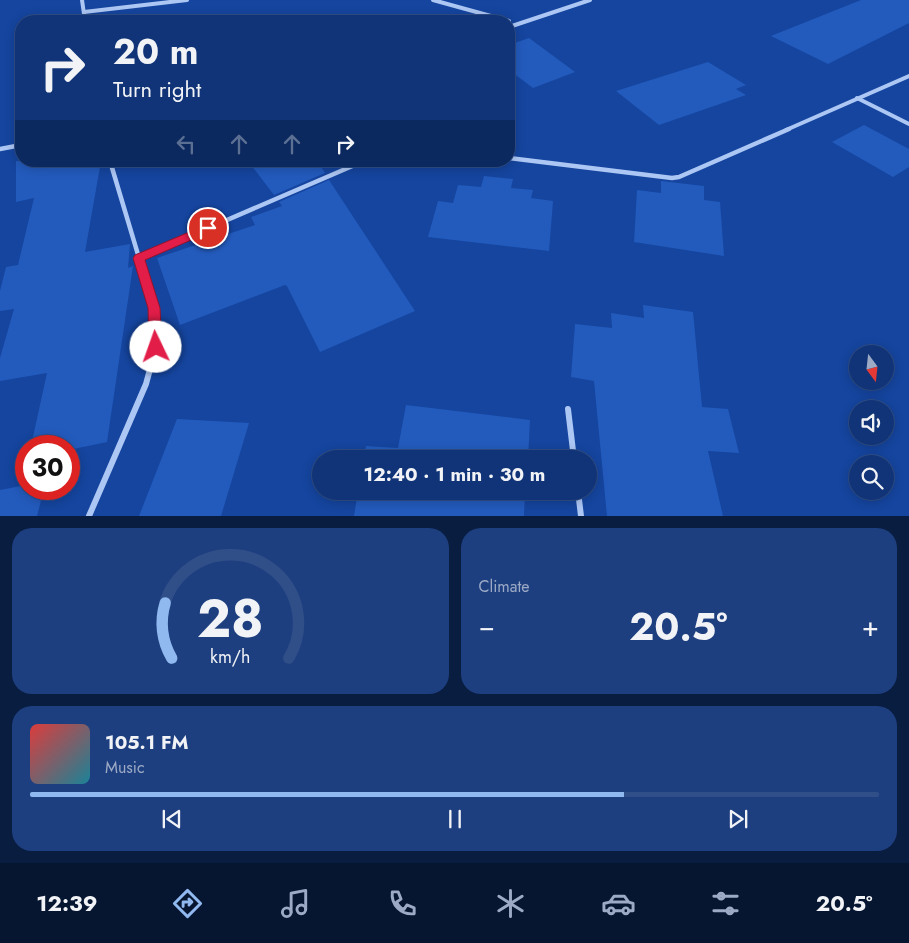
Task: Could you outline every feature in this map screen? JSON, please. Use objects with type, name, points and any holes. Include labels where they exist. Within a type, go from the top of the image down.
[{"type":"street","points":[[82,0],[84,15]]},
{"type":"street","points":[[84,12],[186,0]]},
{"type":"street","points":[[433,0],[487,15]]},
{"type":"street","points":[[515,25],[590,0]]},
{"type":"street","points":[[515,159],[672,178],[679,177],[909,76]]},
{"type":"street","points":[[857,98],[909,124]]},
{"type":"street","points":[[0,149],[15,146]]},
{"type":"street","points":[[89,516],[146,384],[156,347],[154,308],[112,167]]},
{"type":"street","points":[[139,258],[350,167]]},
{"type":"street","points":[[568,409],[573,450]]},
{"type":"street","points":[[579,500],[581,516]]},
{"type":"building","points":[[861,0],[909,0],[909,23],[828,64],[771,36]]},
{"type":"building","points":[[529,38],[575,72],[533,88],[515,74],[515,43]]},
{"type":"building","points":[[708,62],[746,85],[736,89],[746,95],[659,125],[616,91]]},
{"type":"building","points":[[864,125],[909,149],[909,167],[893,177],[832,142]]},
{"type":"building","points":[[16,167],[100,167],[85,252],[130,244],[128,268],[133,266],[107,442],[80,448],[80,435],[33,435],[47,373],[0,381],[0,358],[14,309],[0,311],[0,291],[6,267],[18,265],[34,198],[16,202]]},
{"type":"building","points":[[253,167],[321,167],[325,173],[274,195]]},
{"type":"building","points":[[484,176],[513,179],[511,188],[533,190],[531,198],[553,201],[549,251],[428,237],[438,201],[453,203],[458,185],[481,187]]},
{"type":"building","points":[[329,180],[415,311],[320,352],[285,285],[180,325],[157,258],[255,225],[251,217],[282,206],[279,202]]},
{"type":"building","points":[[661,181],[704,186],[704,200],[720,202],[724,256],[634,242],[637,190],[661,193]]},
{"type":"building","points":[[643,305],[693,312],[702,407],[728,409],[739,453],[708,451],[723,516],[607,516],[594,381],[571,377],[575,324],[612,328],[611,313],[644,318]]},
{"type":"building","points":[[406,405],[530,420],[528,450],[365,450],[366,446],[398,448]]},
{"type":"building","points":[[177,419],[249,423],[221,516],[139,516]]},
{"type":"building","points":[[15,487],[15,500],[41,500],[37,516],[0,516],[0,490]]},
{"type":"building","points":[[357,500],[525,500],[524,516],[354,516]]},
{"type":"route","points":[[156,347],[154,308],[139,258],[208,228]]}]
